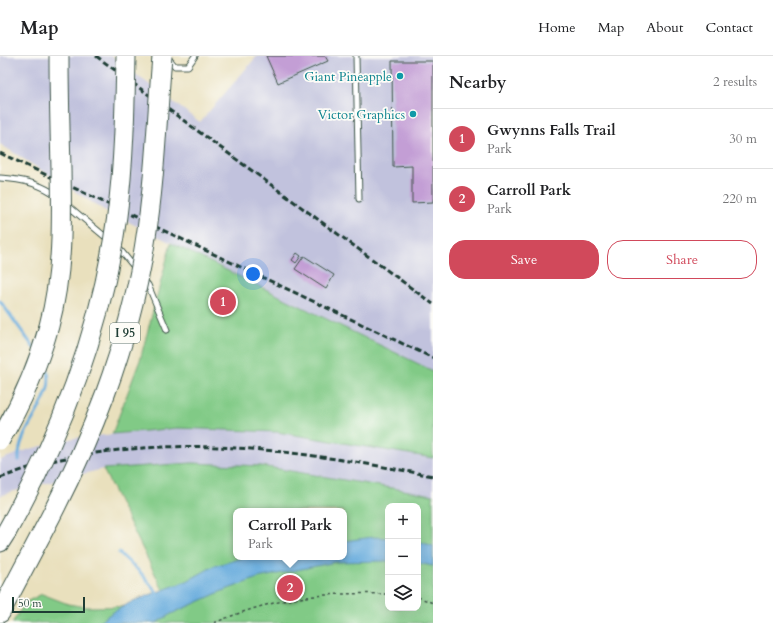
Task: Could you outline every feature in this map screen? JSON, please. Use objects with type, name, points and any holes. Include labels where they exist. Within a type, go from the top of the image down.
[{"type":"highway","points":[[0,440],[27,388],[49,325],[55,294],[62,235],[59,56]]},
{"type":"highway","name":"I 95","points":[[2,530],[78,376],[101,300],[116,218],[123,142],[126,56]]},
{"type":"highway","name":"I 95","points":[[0,598],[41,535],[65,488],[110,386],[124,338],[137,287],[146,237],[155,166],[158,56]]},
{"type":"highway","points":[[157,117],[162,56]]},
{"type":"highway","points":[[0,612],[41,535]]},
{"type":"lane","points":[[167,56],[175,66],[182,67],[188,66],[196,56]]},
{"type":"lane","points":[[356,56],[359,199]]},
{"type":"lane","points":[[0,178],[13,179],[44,187],[54,193],[123,251],[148,285],[167,330]]},
{"type":"path","points":[[214,623],[246,610],[314,595],[351,593],[385,594]]},
{"type":"path","points":[[421,598],[433,603]]},
{"type":"shaded area","points":[[0,56],[111,56],[200,122],[257,56],[433,56],[433,371],[104,210],[0,144]]},
{"type":"shaded area","points":[[177,428],[277,432],[433,458],[433,495],[261,466],[192,463],[103,469],[0,496],[0,460],[30,449],[74,438]]},
{"type":"green space","points":[[171,243],[433,371],[433,458],[277,432],[177,428],[112,434],[140,360]]},
{"type":"green space","points":[[192,463],[261,466],[433,495],[433,623],[12,623],[26,602],[42,594],[68,604],[86,607],[149,606],[168,600],[103,469]]},
{"type":"water","points":[[373,537],[385,538],[385,561],[335,562],[258,578],[220,592],[171,614],[156,623],[98,623],[110,614],[133,601],[187,581],[214,566],[235,560],[347,560],[347,541]]},
{"type":"water","points":[[421,542],[433,546],[433,566],[421,564]]},
{"type":"building","points":[[266,56],[325,56],[328,61],[278,83]]},
{"type":"building","name":"Victor Graphics","points":[[392,61],[433,61],[433,202],[412,203],[412,166],[393,167]]},
{"type":"building","points":[[297,253],[301,256],[296,263],[292,260]]},
{"type":"building","points":[[304,256],[334,275],[326,289],[295,269]]},
{"type":"waterway","points":[[0,301],[34,348]]},
{"type":"waterway","points":[[19,460],[20,447],[24,435],[44,399],[48,387],[49,375],[44,363]]},
{"type":"waterway","points":[[119,553],[140,572],[160,596]]},
{"type":"railway","points":[[96,56],[433,304]]},
{"type":"railway","points":[[0,153],[433,358]]},
{"type":"railway","points":[[0,478],[30,467],[61,459],[109,451],[156,447],[202,447],[294,453],[386,467],[433,476]]},
{"type":"place","name":"Giant Pineapple","points":[[400,76]]},
{"type":"place","name":"Victor Graphics","points":[[413,114]]},
{"type":"place","name":"Gwynns Falls Trail","points":[[223,302]]},
{"type":"place","name":"Carroll Park","points":[[290,588]]}]
